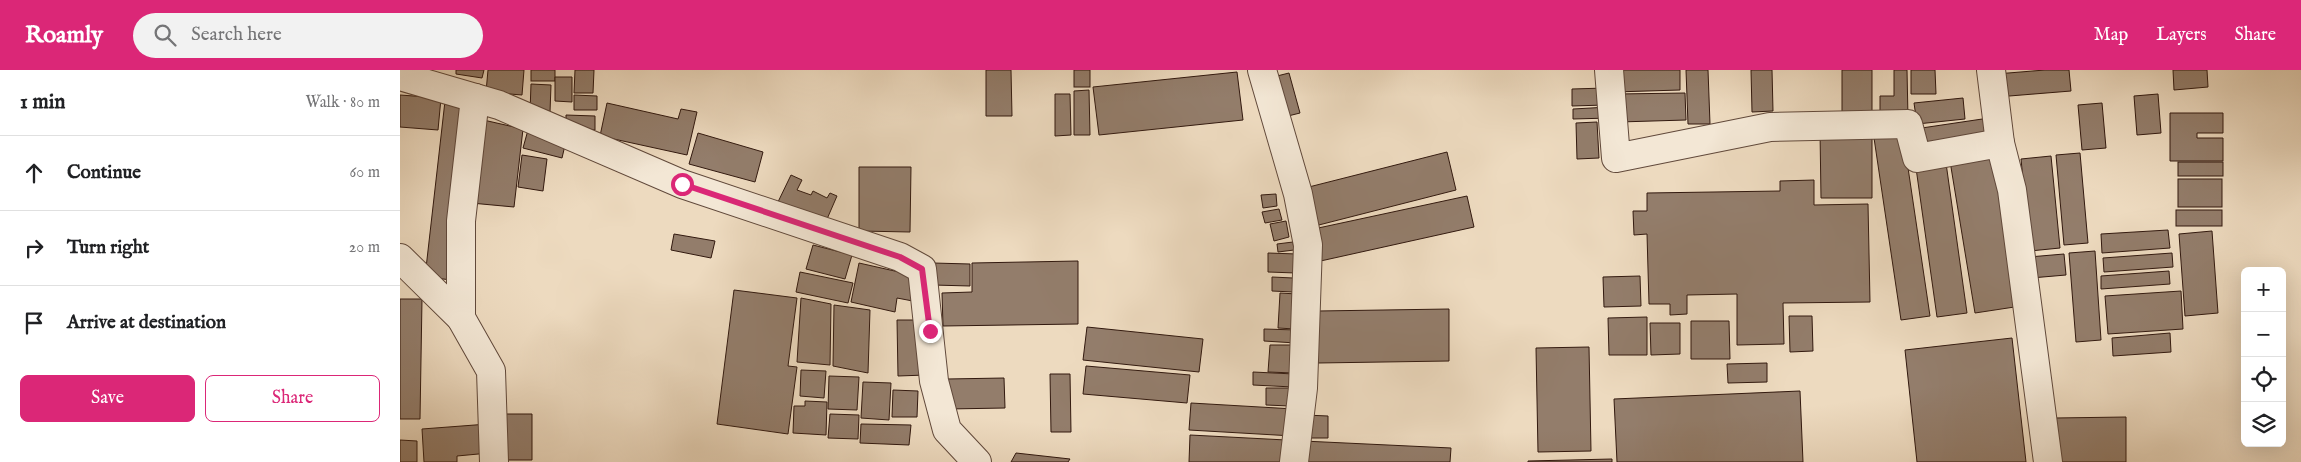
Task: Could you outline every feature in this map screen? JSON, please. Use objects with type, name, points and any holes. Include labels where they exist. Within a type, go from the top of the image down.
[{"type":"street","points":[[1262,70],[1298,194],[1308,244],[1303,388],[1294,462]]},
{"type":"street","points":[[1609,70],[1616,158],[1770,127],[1908,124],[1917,158],[2000,143]]},
{"type":"street","points":[[1991,70],[2000,143],[2012,190],[2048,462]]},
{"type":"street","points":[[400,76],[498,104],[682,184],[900,257],[922,269],[934,381],[946,430],[978,462]]},
{"type":"street","points":[[461,318],[462,221],[475,98]]},
{"type":"street","points":[[400,258],[461,318],[491,371],[494,462]]},
{"type":"building","points":[[456,70],[484,70],[482,78],[456,74]]},
{"type":"building","points":[[488,70],[524,70],[522,95],[486,92]]},
{"type":"building","points":[[531,70],[555,70],[555,81],[531,81]]},
{"type":"building","points":[[575,70],[594,70],[593,93],[574,93]]},
{"type":"building","points":[[986,70],[1011,70],[1012,116],[986,116]]},
{"type":"building","points":[[1074,70],[1090,70],[1090,87],[1074,87]]},
{"type":"building","points":[[1614,70],[1680,70],[1680,90],[1614,92]]},
{"type":"building","points":[[1686,70],[1708,70],[1710,124],[1688,124]]},
{"type":"building","points":[[1751,70],[1772,70],[1773,111],[1752,112]]},
{"type":"building","points":[[1842,70],[1872,70],[1872,117],[1842,117]]},
{"type":"building","points":[[1894,70],[1907,70],[1908,118],[1880,118],[1880,96],[1894,96]]},
{"type":"building","points":[[1911,70],[1935,70],[1936,94],[1911,94]]},
{"type":"building","points":[[2069,70],[2071,91],[1997,97],[1996,74]]},
{"type":"building","points":[[2173,70],[2207,70],[2208,87],[2174,90]]},
{"type":"building","points":[[1237,72],[1243,120],[1099,135],[1093,87]]},
{"type":"building","points":[[1289,73],[1300,113],[1280,118],[1269,78]]},
{"type":"building","points":[[555,77],[572,77],[572,102],[555,101]]},
{"type":"building","points":[[531,84],[551,85],[550,112],[530,112]]},
{"type":"building","points":[[1605,88],[1605,105],[1572,106],[1572,89]]},
{"type":"building","points":[[1089,90],[1090,135],[1074,135],[1074,91]]},
{"type":"building","points":[[1685,93],[1686,120],[1619,122],[1618,94]]},
{"type":"building","points":[[1055,94],[1070,94],[1071,135],[1055,136]]},
{"type":"building","points":[[2158,94],[2161,133],[2137,135],[2134,96]]},
{"type":"building","points":[[400,95],[441,98],[438,130],[400,127]]},
{"type":"building","points":[[574,95],[597,96],[597,110],[574,110]]},
{"type":"building","points":[[1963,98],[1965,119],[1917,124],[1914,103]]},
{"type":"building","points":[[445,101],[472,104],[452,280],[425,277]]},
{"type":"building","points":[[607,103],[678,119],[681,109],[697,112],[687,155],[600,136]]},
{"type":"building","points":[[2102,103],[2106,148],[2082,150],[2078,105]]},
{"type":"building","points":[[1609,107],[1610,118],[1573,119],[1573,109]]},
{"type":"building","points":[[2170,113],[2223,113],[2223,133],[2197,133],[2197,138],[2223,138],[2223,161],[2170,161]]},
{"type":"building","points":[[566,115],[595,116],[595,130],[566,129]]},
{"type":"building","points":[[1989,118],[1991,139],[1918,149],[1915,129]]},
{"type":"building","points":[[479,119],[523,129],[514,207],[471,203]]},
{"type":"building","points":[[1597,122],[1599,158],[1577,159],[1576,123]]},
{"type":"building","points":[[528,130],[566,141],[562,158],[523,148]]},
{"type":"building","points":[[1820,131],[1872,131],[1872,198],[1821,198]]},
{"type":"building","points":[[698,133],[763,152],[755,182],[689,164]]},
{"type":"building","points":[[1903,134],[1930,316],[1901,320],[1874,138]]},
{"type":"building","points":[[1995,148],[2021,306],[1975,313],[1949,155]]},
{"type":"building","points":[[1447,152],[1456,190],[1307,228],[1297,190]]},
{"type":"building","points":[[2080,153],[2088,243],[2064,245],[2056,155]]},
{"type":"building","points":[[522,155],[547,159],[543,191],[518,187]]},
{"type":"building","points":[[2051,156],[2060,248],[2030,251],[2021,159]]},
{"type":"building","points":[[2178,162],[2223,162],[2223,176],[2178,176]]},
{"type":"building","points":[[1946,163],[1967,313],[1937,317],[1916,168]]},
{"type":"building","points":[[859,167],[911,167],[910,232],[859,231]]},
{"type":"building","points":[[791,175],[802,180],[797,190],[811,195],[813,191],[827,198],[830,193],[837,196],[824,226],[777,204]]},
{"type":"building","points":[[2178,179],[2222,179],[2222,207],[2178,207]]},
{"type":"building","points":[[1814,180],[1814,205],[1868,204],[1870,302],[1783,303],[1784,344],[1737,345],[1737,294],[1687,295],[1687,314],[1670,315],[1670,304],[1649,304],[1647,234],[1634,235],[1633,211],[1647,211],[1647,193],[1780,191],[1780,181]]},
{"type":"building","points":[[1276,194],[1277,206],[1263,208],[1261,195]]},
{"type":"building","points":[[1467,196],[1474,227],[1316,262],[1309,230]]},
{"type":"building","points":[[1279,209],[1282,220],[1265,223],[1262,212]]},
{"type":"building","points":[[2176,210],[2222,210],[2222,226],[2176,226]]},
{"type":"building","points":[[1286,221],[1289,237],[1274,241],[1270,224]]},
{"type":"building","points":[[2168,230],[2170,248],[2102,253],[2101,234]]},
{"type":"building","points":[[2212,231],[2218,313],[2185,316],[2179,234]]},
{"type":"building","points":[[674,234],[715,241],[711,258],[671,250]]},
{"type":"building","points":[[1293,242],[1294,250],[1278,252],[1277,244]]},
{"type":"building","points":[[813,245],[852,255],[845,279],[806,269]]},
{"type":"building","points":[[2095,251],[2101,340],[2076,342],[2069,253]]},
{"type":"building","points":[[1268,253],[1297,254],[1296,273],[1268,272]]},
{"type":"building","points":[[2172,253],[2173,267],[2104,272],[2103,258]]},
{"type":"building","points":[[2064,254],[2066,275],[2031,278],[2029,257]]},
{"type":"building","points":[[1078,261],[1078,324],[943,326],[942,293],[972,292],[972,263]]},
{"type":"building","points":[[859,263],[908,274],[918,302],[897,298],[895,312],[851,302]]},
{"type":"building","points":[[933,263],[970,264],[970,286],[933,285]]},
{"type":"building","points":[[2169,271],[2170,284],[2101,289],[2101,276]]},
{"type":"building","points":[[800,272],[853,283],[848,303],[796,292]]},
{"type":"building","points":[[1640,276],[1641,306],[1604,307],[1603,277]]},
{"type":"building","points":[[1272,277],[1293,278],[1293,292],[1272,291]]},
{"type":"building","points":[[734,290],[797,298],[788,366],[797,367],[788,434],[717,424]]},
{"type":"building","points":[[2181,291],[2183,329],[2108,334],[2105,296]]},
{"type":"building","points":[[1280,293],[1297,294],[1295,329],[1278,328]]},
{"type":"building","points":[[801,298],[831,304],[830,365],[797,362]]},
{"type":"building","points":[[400,299],[422,299],[420,419],[400,419]]},
{"type":"building","points":[[834,305],[870,310],[868,373],[833,366]]},
{"type":"building","points":[[1449,309],[1449,361],[1318,363],[1318,311]]},
{"type":"building","points":[[1789,316],[1812,316],[1813,351],[1790,352]]},
{"type":"building","points":[[1647,317],[1647,355],[1609,355],[1608,318]]},
{"type":"building","points":[[897,320],[924,320],[926,375],[898,376]]},
{"type":"building","points":[[1691,321],[1729,321],[1730,359],[1691,359]]},
{"type":"building","points":[[1650,323],[1680,323],[1680,354],[1651,355]]},
{"type":"building","points":[[1087,327],[1203,339],[1199,372],[1083,360]]},
{"type":"building","points":[[1264,329],[1297,330],[1296,343],[1264,341]]},
{"type":"building","points":[[2170,333],[2171,352],[2113,356],[2112,338]]},
{"type":"building","points":[[2012,338],[2026,462],[1917,462],[1905,350]]},
{"type":"building","points":[[1270,345],[1295,345],[1294,373],[1268,372]]},
{"type":"building","points":[[1589,347],[1591,451],[1538,452],[1536,348]]},
{"type":"building","points":[[1767,363],[1767,382],[1728,383],[1727,364]]},
{"type":"building","points":[[1086,366],[1190,375],[1187,403],[1083,394]]},
{"type":"building","points":[[801,370],[826,371],[824,398],[800,396]]},
{"type":"building","points":[[1253,372],[1294,374],[1293,387],[1253,385]]},
{"type":"building","points":[[1050,374],[1070,374],[1071,432],[1051,432]]},
{"type":"building","points":[[829,376],[859,377],[857,410],[828,409]]},
{"type":"building","points":[[1004,378],[1005,408],[948,409],[947,379]]},
{"type":"building","points":[[863,382],[891,383],[889,420],[861,418]]},
{"type":"building","points":[[1266,388],[1291,388],[1290,406],[1266,405]]},
{"type":"building","points":[[893,390],[918,391],[917,417],[892,417]]},
{"type":"building","points":[[1800,391],[1803,462],[1617,462],[1614,399]]},
{"type":"building","points":[[805,401],[827,402],[826,435],[793,433],[794,406],[805,406]]},
{"type":"building","points":[[1191,403],[1294,409],[1293,436],[1189,430]]},
{"type":"building","points":[[502,414],[532,414],[532,460],[501,460]]},
{"type":"building","points":[[830,414],[859,415],[858,439],[828,438]]},
{"type":"building","points":[[1305,415],[1328,416],[1328,438],[1305,438]]},
{"type":"building","points":[[2126,417],[2126,462],[2055,462],[2055,418]]},
{"type":"building","points":[[488,424],[489,453],[457,456],[457,462],[424,462],[422,429]]},
{"type":"building","points":[[861,424],[911,425],[909,445],[860,443]]},
{"type":"building","points":[[1190,435],[1286,440],[1285,462],[1189,462]]},
{"type":"building","points":[[400,440],[417,441],[417,462],[400,462]]},
{"type":"building","points":[[1303,441],[1451,448],[1450,462],[1302,462]]},
{"type":"building","points":[[1016,453],[1070,459],[1068,462],[1011,462]]},
{"type":"building","points":[[1612,459],[1612,462],[1528,462],[1528,461]]},
{"type":"route","points":[[682,184],[900,257],[922,269],[930,331]]}]
